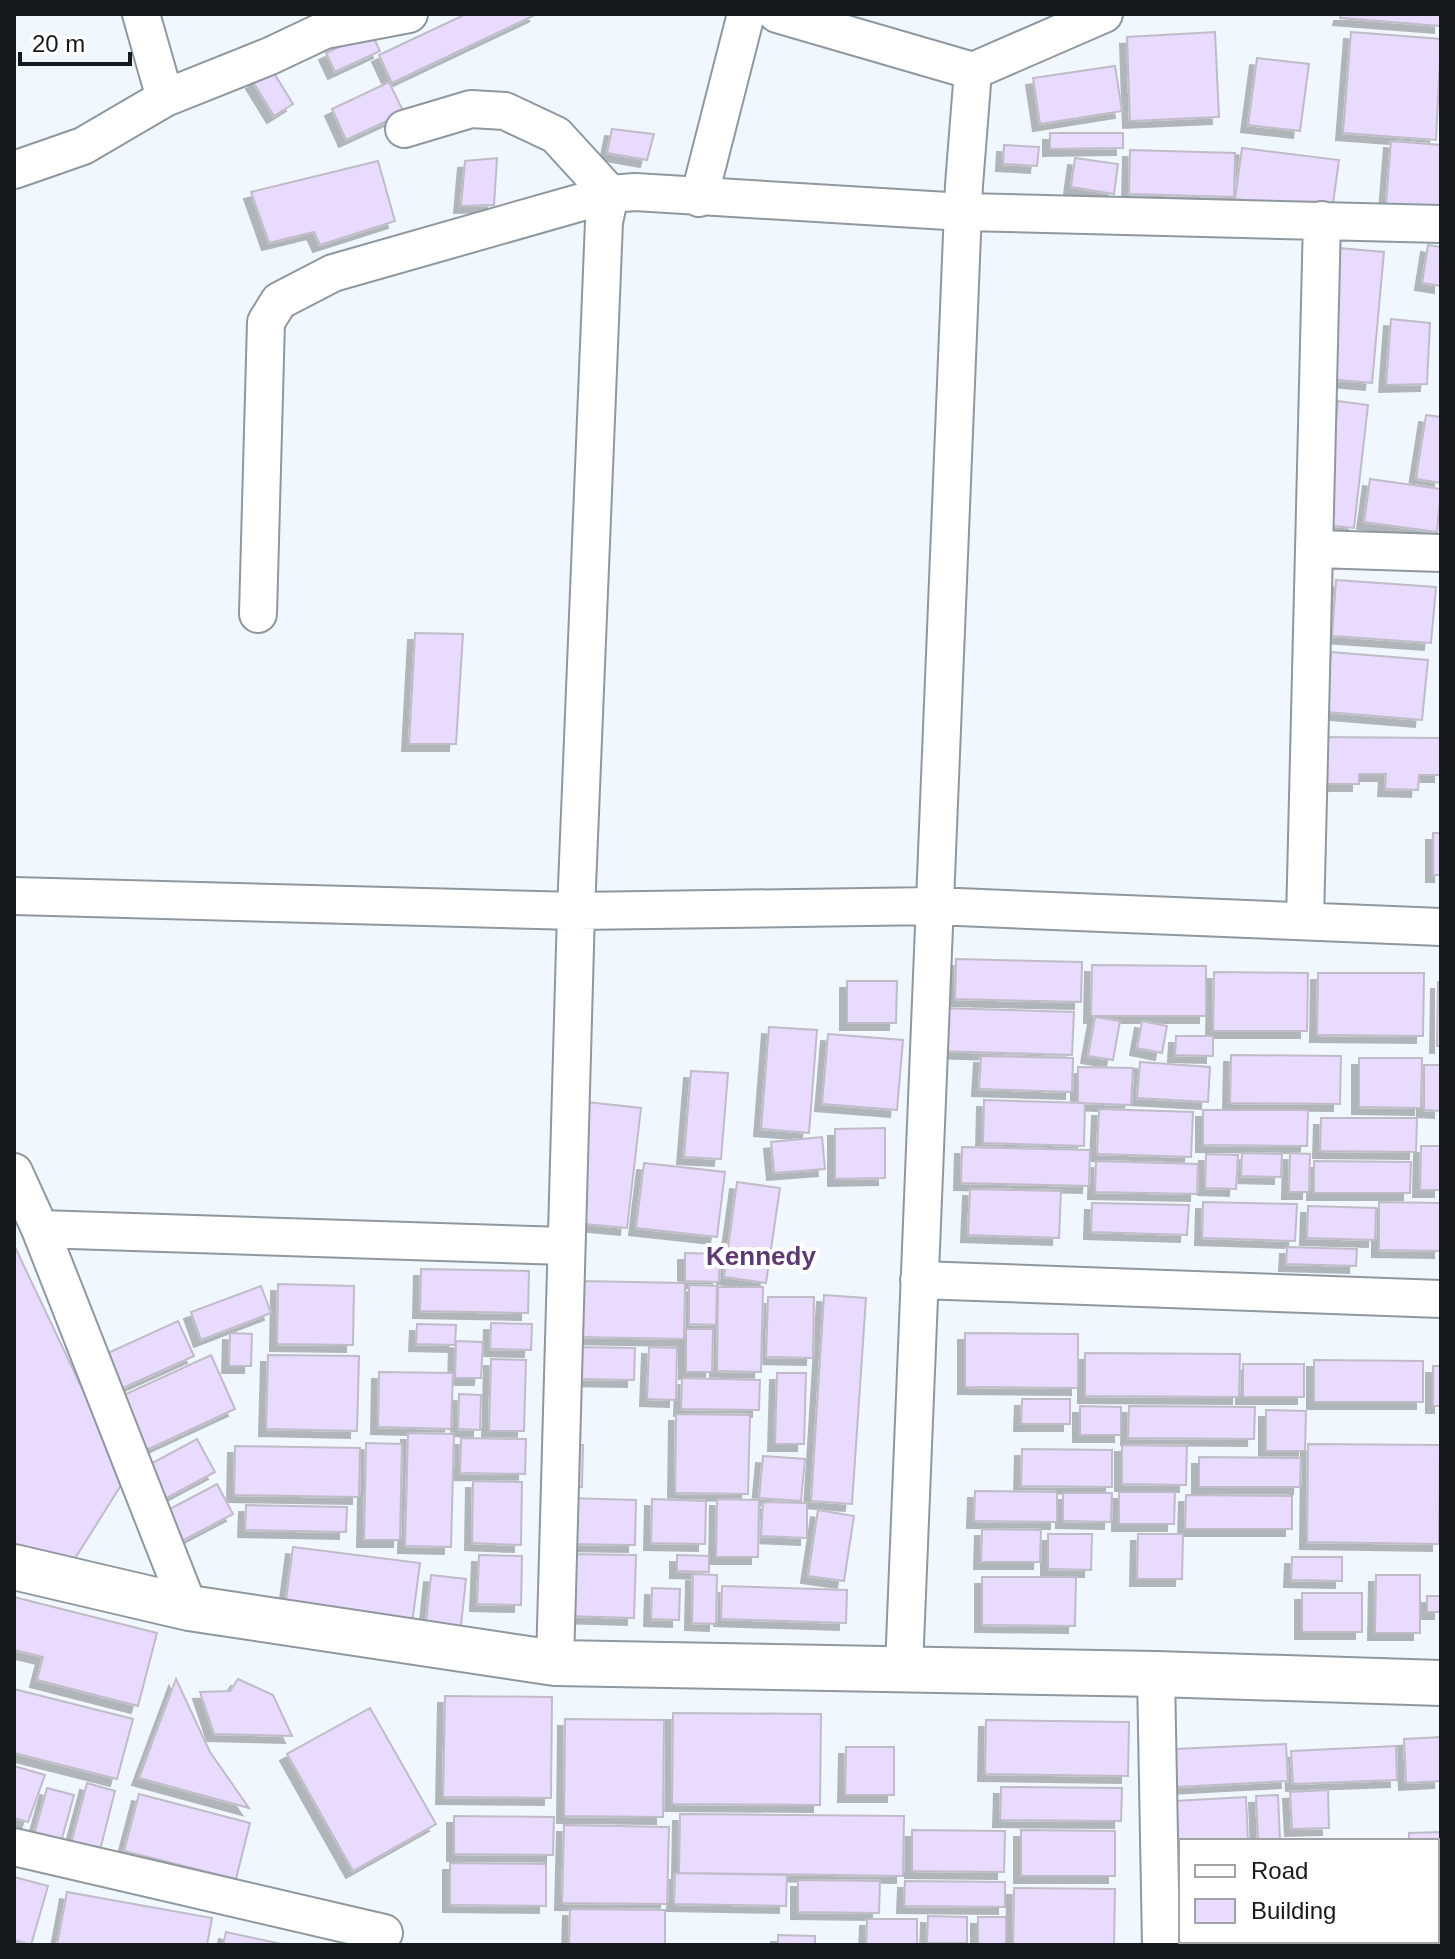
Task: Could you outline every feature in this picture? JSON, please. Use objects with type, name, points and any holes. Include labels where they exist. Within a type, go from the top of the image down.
[{"type":"street","points":[[141,14],[165,98]]},
{"type":"street","points":[[14,170],[83,146],[165,98],[270,56],[325,30],[409,14]]},
{"type":"street","points":[[699,198],[746,14]]},
{"type":"street","points":[[777,14],[973,71],[1104,14]]},
{"type":"street","points":[[904,1668],[934,906],[964,212],[973,71]]},
{"type":"street","points":[[404,129],[471,109],[505,111],[556,135],[610,194]]},
{"type":"street","points":[[258,614],[266,322],[279,301],[333,273],[610,194],[635,192],[964,212],[1441,224]]},
{"type":"street","points":[[555,1663],[576,911],[604,222],[610,194]]},
{"type":"street","points":[[1305,921],[1317,549],[1322,220]]},
{"type":"street","points":[[1317,549],[1441,553]]},
{"type":"street","points":[[14,896],[576,911],[934,906],[1441,927]]},
{"type":"street","points":[[14,1172],[40,1229],[189,1608]]},
{"type":"street","points":[[40,1229],[565,1246]]},
{"type":"street","points":[[919,1280],[1441,1299]]},
{"type":"street","points":[[14,1567],[189,1608],[555,1663],[904,1668],[1441,1683]]},
{"type":"street","points":[[1156,1674],[1161,1945]]},
{"type":"street","points":[[14,1847],[384,1933]]},
{"type":"building","points":[[466,14],[537,14],[392,83],[379,55]]},
{"type":"building","points":[[1341,14],[1441,14],[1441,26],[1340,18]]},
{"type":"building","points":[[371,32],[380,51],[335,72],[326,53]]},
{"type":"building","points":[[1215,32],[1219,117],[1130,121],[1127,37]]},
{"type":"building","points":[[1351,32],[1441,39],[1436,140],[1343,133]]},
{"type":"building","points":[[1257,58],[1309,64],[1300,131],[1248,125]]},
{"type":"building","points":[[1115,66],[1122,111],[1040,124],[1033,78]]},
{"type":"building","points":[[272,70],[293,104],[274,116],[253,82]]},
{"type":"building","points":[[389,82],[404,113],[346,140],[332,109]]},
{"type":"building","points":[[612,129],[654,134],[647,160],[607,153]]},
{"type":"building","points":[[1050,133],[1123,133],[1123,148],[1050,149]]},
{"type":"building","points":[[1391,141],[1441,145],[1441,219],[1385,215]]},
{"type":"building","points":[[1004,145],[1039,147],[1037,166],[1003,164]]},
{"type":"building","points":[[1242,148],[1339,160],[1332,211],[1235,199]]},
{"type":"building","points":[[1130,150],[1235,153],[1234,197],[1129,194]]},
{"type":"building","points":[[497,158],[494,205],[461,206],[465,161]]},
{"type":"building","points":[[1075,158],[1118,164],[1114,194],[1071,187]]},
{"type":"building","points":[[378,161],[395,221],[320,245],[314,232],[269,243],[251,192]]},
{"type":"building","points":[[1428,245],[1441,247],[1441,286],[1422,283]]},
{"type":"building","points":[[1339,248],[1384,252],[1372,383],[1327,379]]},
{"type":"building","points":[[1391,319],[1430,323],[1427,384],[1386,385]]},
{"type":"building","points":[[1338,401],[1368,405],[1354,528],[1324,525]]},
{"type":"building","points":[[1426,415],[1441,417],[1441,483],[1416,479]]},
{"type":"building","points":[[1370,479],[1441,489],[1437,532],[1364,522]]},
{"type":"building","points":[[1336,580],[1436,587],[1431,643],[1332,636]]},
{"type":"building","points":[[415,633],[463,634],[456,744],[409,744]]},
{"type":"building","points":[[1331,652],[1428,660],[1422,720],[1326,712]]},
{"type":"building","points":[[1320,737],[1441,738],[1441,775],[1419,775],[1418,790],[1385,789],[1386,774],[1359,774],[1359,784],[1320,784]]},
{"type":"building","points":[[1433,833],[1441,833],[1441,875],[1433,875]]},
{"type":"building","points":[[956,959],[1082,962],[1081,1002],[955,999]]},
{"type":"building","points":[[1092,965],[1206,966],[1206,1016],[1091,1016]]},
{"type":"building","points":[[1214,972],[1308,973],[1307,1031],[1213,1031]]},
{"type":"building","points":[[1318,973],[1424,973],[1423,1036],[1317,1035]]},
{"type":"building","points":[[847,981],[897,981],[896,1023],[847,1023]]},
{"type":"building","points":[[1438,982],[1441,982],[1441,1046],[1437,1046]]},
{"type":"building","points":[[939,1008],[1074,1012],[1072,1055],[938,1051]]},
{"type":"building","points":[[1095,1017],[1120,1021],[1113,1060],[1088,1056]]},
{"type":"building","points":[[1142,1021],[1167,1026],[1162,1053],[1137,1048]]},
{"type":"building","points":[[769,1027],[817,1030],[809,1133],[761,1129]]},
{"type":"building","points":[[828,1034],[903,1040],[897,1110],[822,1104]]},
{"type":"building","points":[[1176,1036],[1213,1036],[1213,1056],[1175,1055]]},
{"type":"building","points":[[1231,1055],[1341,1056],[1340,1104],[1230,1103]]},
{"type":"building","points":[[981,1056],[1073,1058],[1072,1092],[979,1089]]},
{"type":"building","points":[[1359,1058],[1422,1058],[1421,1108],[1359,1107]]},
{"type":"building","points":[[1140,1062],[1210,1067],[1208,1102],[1137,1098]]},
{"type":"building","points":[[1424,1065],[1441,1065],[1441,1111],[1424,1110]]},
{"type":"building","points":[[1078,1067],[1133,1068],[1131,1105],[1078,1103]]},
{"type":"building","points":[[691,1071],[728,1073],[721,1159],[684,1157]]},
{"type":"building","points":[[984,1100],[1085,1103],[1084,1146],[983,1143]]},
{"type":"building","points":[[587,1102],[641,1108],[627,1228],[574,1223]]},
{"type":"building","points":[[1099,1109],[1193,1112],[1191,1157],[1097,1154]]},
{"type":"building","points":[[1203,1110],[1308,1110],[1307,1146],[1203,1145]]},
{"type":"building","points":[[1321,1118],[1417,1118],[1416,1152],[1320,1151]]},
{"type":"building","points":[[885,1128],[885,1178],[835,1179],[835,1129]]},
{"type":"building","points":[[822,1137],[825,1169],[774,1173],[771,1142]]},
{"type":"building","points":[[1421,1146],[1441,1146],[1441,1190],[1420,1190]]},
{"type":"building","points":[[962,1147],[1090,1150],[1089,1186],[961,1183]]},
{"type":"building","points":[[1242,1153],[1282,1154],[1281,1177],[1241,1176]]},
{"type":"building","points":[[1290,1153],[1310,1154],[1309,1192],[1289,1192]]},
{"type":"building","points":[[1206,1154],[1238,1155],[1236,1189],[1205,1188]]},
{"type":"building","points":[[1096,1161],[1198,1164],[1197,1194],[1095,1192]]},
{"type":"building","points":[[1314,1161],[1411,1162],[1410,1193],[1314,1193]]},
{"type":"building","points":[[644,1163],[725,1172],[717,1237],[636,1228]]},
{"type":"building","points":[[737,1182],[780,1188],[766,1283],[724,1277]]},
{"type":"building","points":[[970,1189],[1061,1191],[1059,1238],[968,1235]]},
{"type":"building","points":[[1203,1202],[1297,1204],[1295,1241],[1202,1238]]},
{"type":"building","points":[[1379,1202],[1441,1203],[1441,1251],[1379,1250]]},
{"type":"building","points":[[1092,1203],[1189,1205],[1187,1235],[1091,1232]]},
{"type":"building","points":[[1308,1206],[1376,1208],[1375,1240],[1307,1238]]},
{"type":"building","points":[[14,1245],[125,1479],[74,1560],[14,1546]]},
{"type":"building","points":[[1287,1247],[1357,1249],[1356,1266],[1286,1264]]},
{"type":"building","points":[[685,1253],[720,1254],[719,1282],[685,1281]]},
{"type":"building","points":[[421,1269],[529,1271],[528,1313],[420,1311]]},
{"type":"building","points":[[579,1281],[685,1283],[684,1339],[577,1337]]},
{"type":"building","points":[[278,1284],[354,1286],[353,1345],[277,1344]]},
{"type":"building","points":[[689,1285],[717,1286],[716,1325],[689,1324]]},
{"type":"building","points":[[261,1286],[271,1313],[201,1340],[191,1312]]},
{"type":"building","points":[[718,1287],[763,1287],[761,1372],[717,1371]]},
{"type":"building","points":[[824,1295],[866,1298],[852,1504],[811,1501]]},
{"type":"building","points":[[768,1297],[814,1297],[813,1358],[766,1357]]},
{"type":"building","points":[[178,1321],[194,1356],[114,1392],[97,1358]]},
{"type":"building","points":[[491,1323],[532,1324],[531,1350],[490,1349]]},
{"type":"building","points":[[417,1324],[456,1325],[455,1345],[416,1344]]},
{"type":"building","points":[[686,1329],[713,1329],[712,1372],[686,1372]]},
{"type":"building","points":[[230,1333],[252,1334],[251,1366],[229,1366]]},
{"type":"building","points":[[965,1333],[1078,1334],[1078,1388],[965,1387]]},
{"type":"building","points":[[456,1341],[483,1342],[481,1378],[455,1378]]},
{"type":"building","points":[[572,1347],[635,1348],[634,1380],[571,1379]]},
{"type":"building","points":[[649,1347],[677,1348],[676,1400],[647,1399]]},
{"type":"building","points":[[1085,1353],[1240,1354],[1239,1397],[1085,1396]]},
{"type":"building","points":[[211,1355],[235,1409],[138,1454],[113,1400]]},
{"type":"building","points":[[268,1355],[359,1356],[357,1431],[266,1429]]},
{"type":"building","points":[[491,1359],[526,1360],[524,1431],[489,1431]]},
{"type":"building","points":[[1314,1360],[1423,1361],[1423,1402],[1314,1402]]},
{"type":"building","points":[[1243,1364],[1304,1364],[1304,1397],[1243,1397]]},
{"type":"building","points":[[1433,1366],[1441,1366],[1441,1406],[1433,1406]]},
{"type":"building","points":[[379,1372],[453,1373],[451,1429],[378,1427]]},
{"type":"building","points":[[777,1373],[806,1373],[804,1444],[775,1444]]},
{"type":"building","points":[[682,1378],[760,1380],[759,1410],[681,1409]]},
{"type":"building","points":[[459,1394],[481,1395],[480,1430],[458,1429]]},
{"type":"building","points":[[1022,1399],[1070,1399],[1070,1424],[1021,1424]]},
{"type":"building","points":[[1080,1406],[1121,1407],[1121,1435],[1080,1435]]},
{"type":"building","points":[[1129,1406],[1255,1407],[1254,1439],[1128,1438]]},
{"type":"building","points":[[1266,1410],[1306,1411],[1305,1451],[1266,1451]]},
{"type":"building","points":[[676,1414],[750,1415],[748,1494],[675,1493]]},
{"type":"building","points":[[408,1433],[454,1434],[451,1547],[405,1546]]},
{"type":"building","points":[[461,1438],[526,1439],[525,1474],[460,1473]]},
{"type":"building","points":[[197,1439],[215,1472],[163,1500],[145,1467]]},
{"type":"building","points":[[366,1443],[402,1444],[400,1540],[364,1540]]},
{"type":"building","points":[[1308,1444],[1440,1445],[1439,1544],[1307,1542]]},
{"type":"building","points":[[566,1445],[583,1445],[582,1487],[565,1487]]},
{"type":"building","points":[[1122,1445],[1187,1446],[1186,1485],[1122,1484]]},
{"type":"building","points":[[235,1446],[360,1448],[359,1497],[234,1495]]},
{"type":"building","points":[[1022,1449],[1112,1450],[1112,1487],[1021,1486]]},
{"type":"building","points":[[763,1456],[805,1459],[801,1501],[759,1498]]},
{"type":"building","points":[[1199,1457],[1301,1458],[1300,1487],[1199,1487]]},
{"type":"building","points":[[473,1481],[522,1482],[521,1545],[472,1543]]},
{"type":"building","points":[[217,1484],[233,1514],[180,1542],[164,1512]]},
{"type":"building","points":[[975,1491],[1057,1492],[1057,1522],[974,1521]]},
{"type":"building","points":[[1119,1492],[1175,1492],[1174,1524],[1119,1524]]},
{"type":"building","points":[[1063,1493],[1112,1493],[1111,1522],[1063,1521]]},
{"type":"building","points":[[1186,1495],[1292,1496],[1292,1529],[1185,1529]]},
{"type":"building","points":[[567,1498],[636,1500],[635,1545],[566,1544]]},
{"type":"building","points":[[652,1499],[706,1501],[705,1544],[651,1543]]},
{"type":"building","points":[[717,1499],[759,1500],[758,1557],[716,1557]]},
{"type":"building","points":[[763,1502],[807,1503],[807,1538],[761,1536]]},
{"type":"building","points":[[246,1505],[347,1507],[346,1532],[245,1530]]},
{"type":"building","points":[[818,1510],[854,1516],[844,1581],[808,1576]]},
{"type":"building","points":[[982,1529],[1041,1530],[1040,1562],[981,1562]]},
{"type":"building","points":[[1048,1534],[1092,1534],[1091,1570],[1048,1569]]},
{"type":"building","points":[[1138,1534],[1183,1534],[1182,1579],[1137,1579]]},
{"type":"building","points":[[293,1547],[420,1563],[412,1624],[285,1607]]},
{"type":"building","points":[[568,1554],[636,1555],[634,1618],[567,1616]]},
{"type":"building","points":[[479,1555],[522,1556],[521,1605],[477,1604]]},
{"type":"building","points":[[677,1555],[709,1556],[709,1572],[677,1571]]},
{"type":"building","points":[[1292,1557],[1342,1557],[1342,1581],[1291,1580]]},
{"type":"building","points":[[693,1574],[717,1575],[716,1624],[692,1623]]},
{"type":"building","points":[[431,1575],[466,1579],[460,1635],[425,1632]]},
{"type":"building","points":[[1376,1575],[1420,1575],[1420,1633],[1375,1633]]},
{"type":"building","points":[[982,1577],[1076,1577],[1075,1626],[982,1625]]},
{"type":"building","points":[[722,1586],[847,1590],[846,1623],[721,1619]]},
{"type":"building","points":[[652,1588],[680,1589],[679,1620],[651,1619]]},
{"type":"building","points":[[1302,1593],[1362,1593],[1362,1632],[1302,1632]]},
{"type":"building","points":[[1427,1596],[1441,1596],[1441,1612],[1427,1612]]},
{"type":"building","points":[[14,1597],[157,1633],[138,1706],[37,1680],[43,1657],[14,1650]]},
{"type":"building","points":[[176,1679],[210,1752],[249,1808],[139,1778]]},
{"type":"building","points":[[238,1679],[273,1695],[292,1736],[214,1734],[200,1692],[230,1691]]},
{"type":"building","points":[[14,1689],[133,1719],[117,1779],[14,1753]]},
{"type":"building","points":[[445,1696],[552,1697],[551,1798],[443,1797]]},
{"type":"building","points":[[370,1708],[436,1824],[353,1871],[287,1754]]},
{"type":"building","points":[[673,1713],[821,1714],[820,1805],[672,1804]]},
{"type":"building","points":[[565,1719],[664,1720],[663,1817],[564,1816]]},
{"type":"building","points":[[986,1720],[1129,1722],[1128,1776],[985,1774]]},
{"type":"building","points":[[1441,1737],[1441,1781],[1406,1783],[1404,1739]]},
{"type":"building","points":[[1286,1744],[1288,1781],[1177,1787],[1175,1749]]},
{"type":"building","points":[[1396,1746],[1397,1780],[1293,1784],[1291,1751]]},
{"type":"building","points":[[846,1747],[894,1747],[894,1795],[845,1795]]},
{"type":"building","points":[[14,1766],[45,1775],[28,1822],[14,1818]]},
{"type":"building","points":[[87,1783],[115,1791],[99,1854],[70,1847]]},
{"type":"building","points":[[1001,1787],[1122,1788],[1121,1821],[1000,1820]]},
{"type":"building","points":[[47,1788],[74,1795],[61,1842],[34,1835]]},
{"type":"building","points":[[1328,1790],[1329,1828],[1292,1829],[1290,1792]]},
{"type":"building","points":[[139,1794],[250,1823],[236,1879],[124,1851]]},
{"type":"building","points":[[1278,1795],[1280,1839],[1258,1839],[1256,1796]]},
{"type":"building","points":[[1246,1797],[1248,1839],[1179,1839],[1178,1879],[1175,1801]]},
{"type":"building","points":[[680,1814],[904,1816],[903,1876],[679,1873]]},
{"type":"building","points":[[454,1816],[554,1817],[553,1855],[454,1854]]},
{"type":"building","points":[[564,1825],[669,1827],[667,1904],[562,1903]]},
{"type":"building","points":[[912,1830],[1005,1831],[1004,1872],[912,1871]]},
{"type":"building","points":[[1021,1830],[1115,1831],[1115,1876],[1021,1876]]},
{"type":"building","points":[[1441,1832],[1441,1940],[1439,1839],[1409,1839],[1409,1833]]},
{"type":"building","points":[[450,1863],[546,1864],[546,1906],[450,1905]]},
{"type":"building","points":[[675,1873],[787,1875],[786,1906],[674,1904]]},
{"type":"building","points":[[14,1877],[48,1886],[31,1945],[14,1940]]},
{"type":"building","points":[[798,1880],[880,1881],[879,1913],[798,1912]]},
{"type":"building","points":[[905,1881],[1005,1882],[1005,1907],[904,1906]]},
{"type":"building","points":[[1014,1888],[1115,1889],[1114,1945],[1013,1945]]},
{"type":"building","points":[[1174,1888],[1179,1888],[1179,1943],[1255,1943],[1255,1945],[1177,1945]]},
{"type":"building","points":[[67,1892],[212,1918],[207,1945],[57,1945]]},
{"type":"building","points":[[570,1909],[665,1910],[665,1945],[569,1945]]},
{"type":"building","points":[[928,1916],[967,1917],[967,1943],[927,1943]]},
{"type":"building","points":[[978,1917],[1006,1917],[1006,1945],[978,1945]]},
{"type":"building","points":[[867,1919],[917,1919],[917,1945],[866,1945]]},
{"type":"building","points":[[226,1932],[286,1945],[223,1945]]},
{"type":"building","points":[[778,1935],[815,1936],[815,1945],[778,1945]]},
{"type":"building","points":[[1289,1943],[1393,1943],[1393,1945]]},
{"type":"district","name":"Kennedy","points":[[761,1256]]}]
